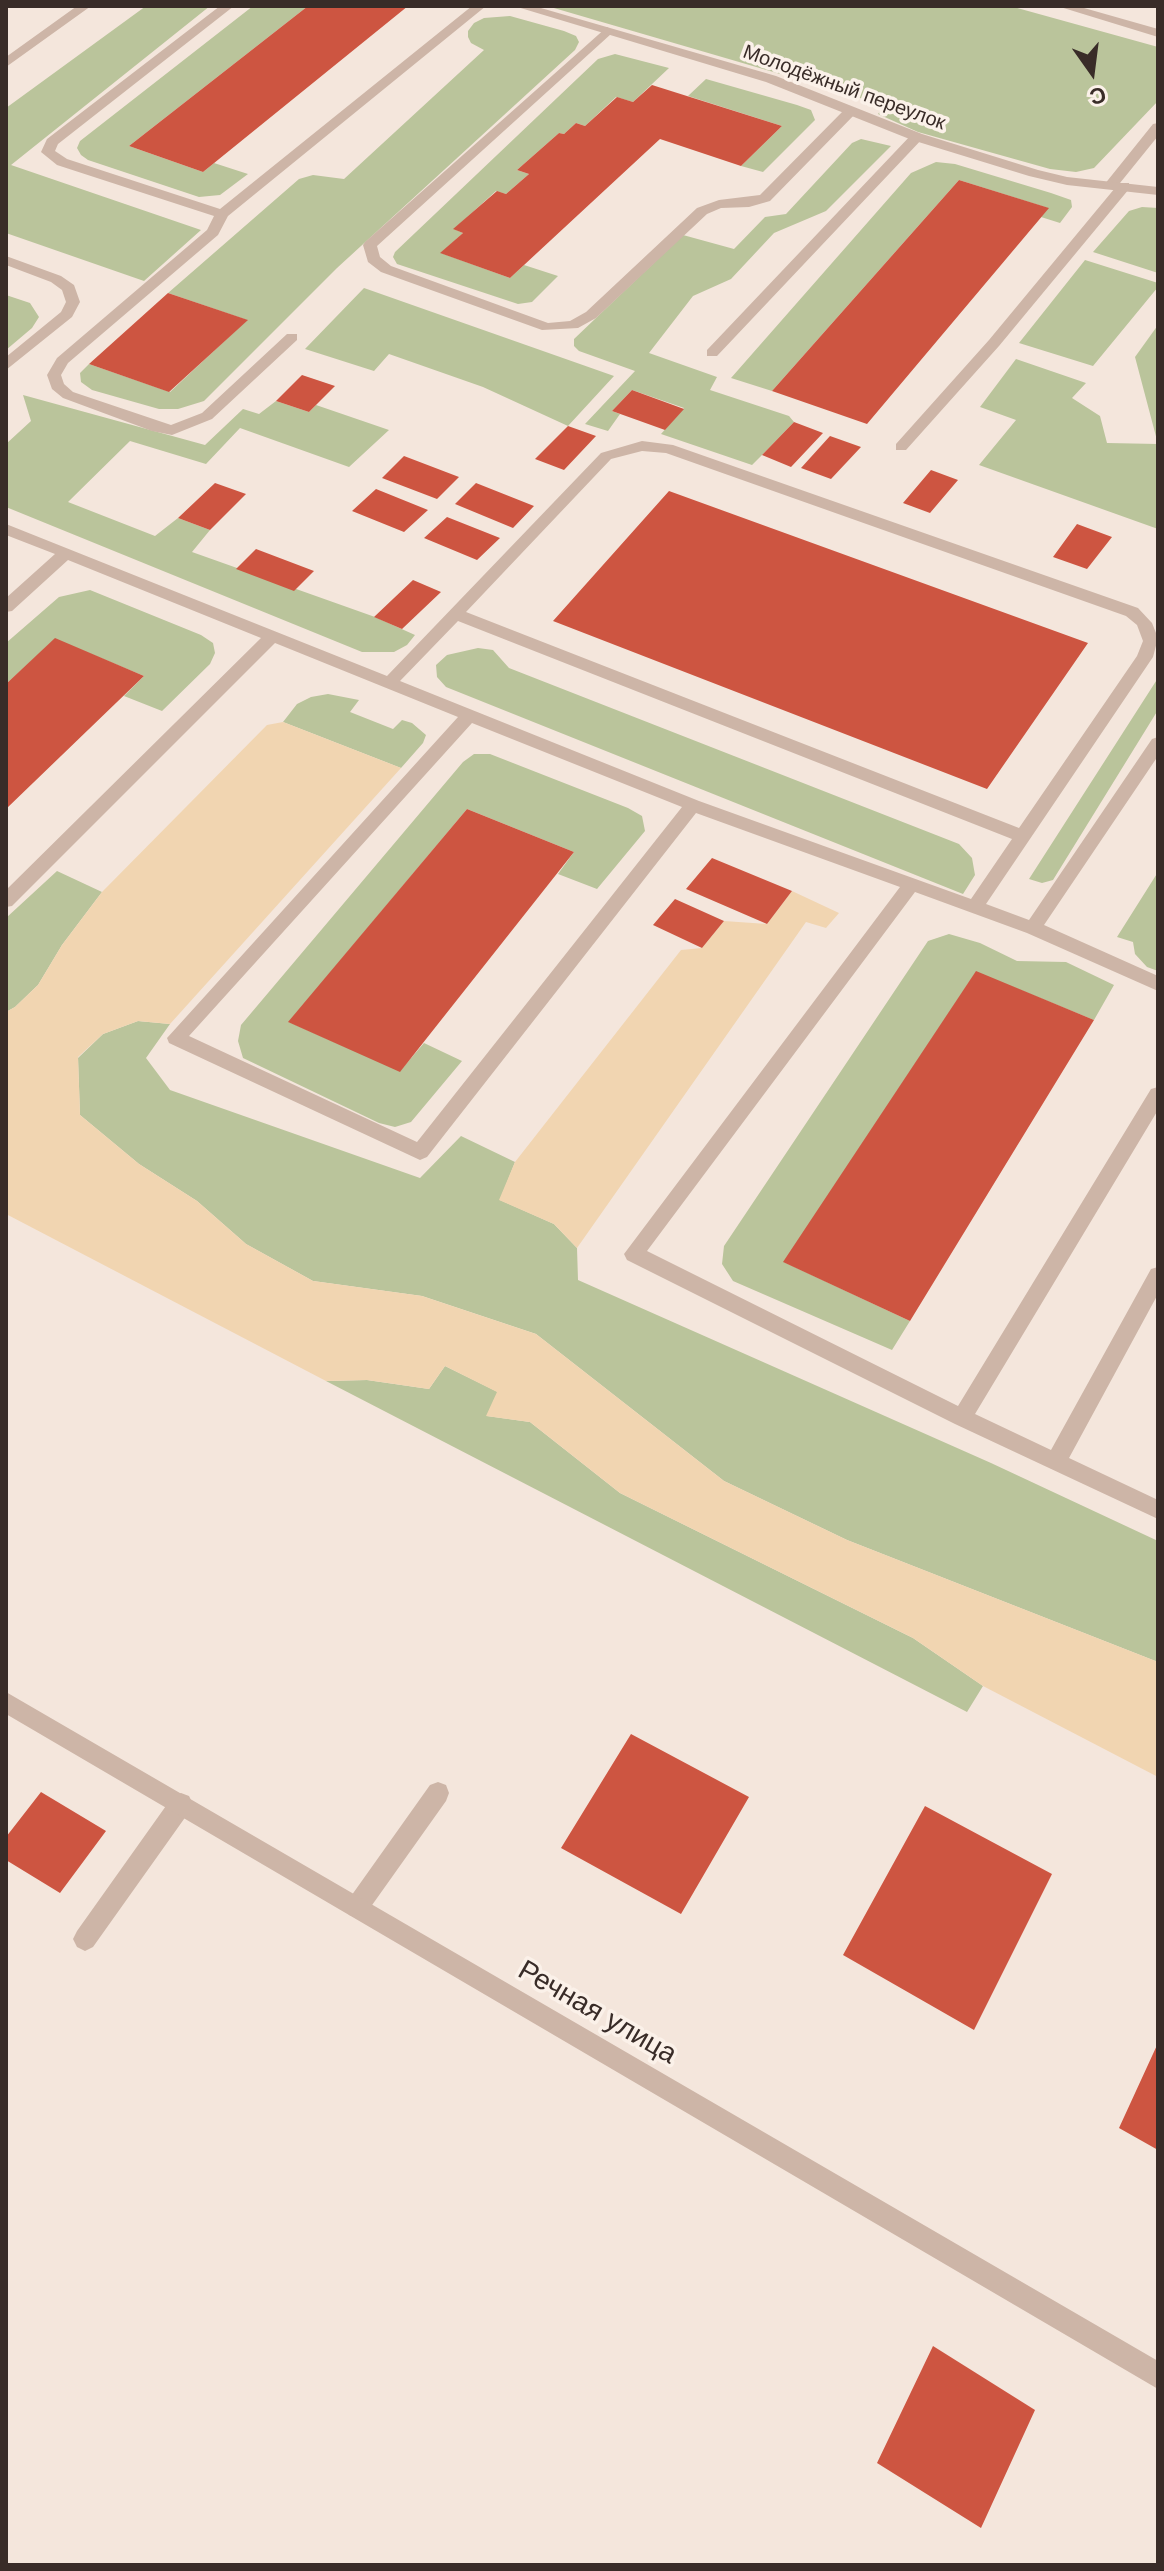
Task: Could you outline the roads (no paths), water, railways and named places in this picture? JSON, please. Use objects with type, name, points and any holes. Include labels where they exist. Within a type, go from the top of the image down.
[{"type":"street","points":[[6,63],[85,6]]},
{"type":"street","points":[[222,214],[62,162],[48,152],[52,142],[228,6]]},
{"type":"street","points":[[292,337],[207,416],[172,430],[157,428],[68,395],[57,386],[54,375],[62,361],[213,232],[222,214],[480,6]]},
{"type":"street","name":"Молодёжный переулок","points":[[520,6],[771,79],[917,137],[1045,176],[1158,191]]},
{"type":"street","points":[[1063,6],[1158,33]]},
{"type":"street","points":[[607,31],[370,245],[373,259],[386,269],[547,327],[573,325],[591,315],[702,211],[719,204],[749,203],[765,198],[851,111]]},
{"type":"street","points":[[901,447],[994,343],[1117,186],[1158,127]]},
{"type":"street","points":[[712,353],[917,137]]},
{"type":"street","points":[[6,260],[56,279],[69,288],[73,302],[67,314],[23,348],[6,366]]},
{"type":"street","points":[[389,683],[606,456],[642,446],[668,448],[1132,612],[1144,623],[1151,641],[1145,657],[974,908]]},
{"type":"street","points":[[6,529],[693,805],[1033,928],[1158,984]]},
{"type":"street","points":[[6,607],[66,553]]},
{"type":"street","points":[[455,614],[1023,836]]},
{"type":"street","points":[[6,901],[272,636]]},
{"type":"street","points":[[469,715],[176,1038],[420,1152],[693,805]]},
{"type":"street","points":[[1033,928],[1158,743]]},
{"type":"street","points":[[910,886],[634,1254],[962,1418],[1158,1510]]},
{"type":"street","points":[[962,1418],[1158,1094]]},
{"type":"street","points":[[1057,1460],[1158,1275]]},
{"type":"street","name":"Речная улица","points":[[6,1702],[1158,2376]]},
{"type":"street","points":[[357,1907],[438,1793]]},
{"type":"street","points":[[85,1939],[181,1804]]}]
